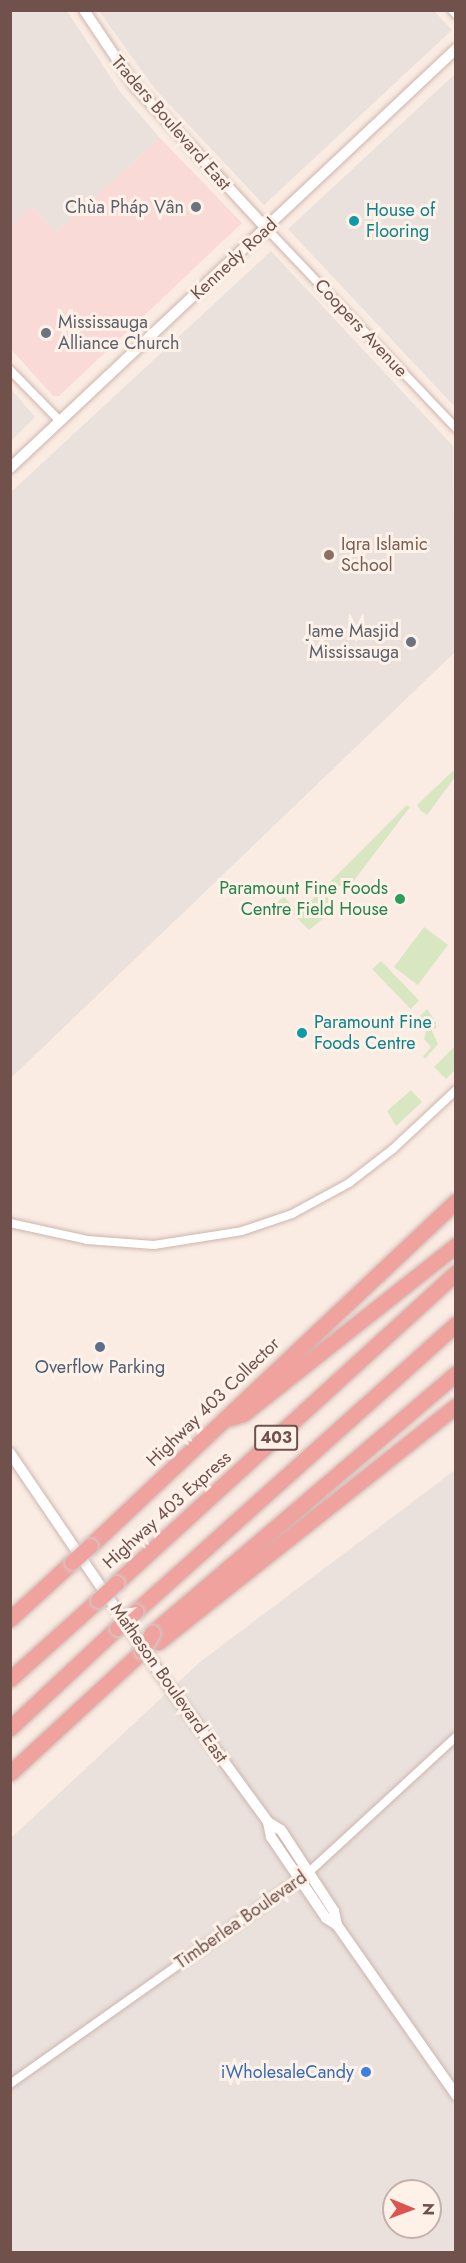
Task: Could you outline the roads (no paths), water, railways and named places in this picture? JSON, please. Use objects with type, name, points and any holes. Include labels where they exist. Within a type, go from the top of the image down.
[{"type":"highway","name":"Highway 403 Collector","points":[[10,1619],[456,1202]]},
{"type":"highway","points":[[223,1420],[243,1414],[456,1245]]},
{"type":"highway","name":"Highway 403 Express","points":[[10,1678],[456,1272]]},
{"type":"highway","name":"403","points":[[10,1728],[117,1628],[456,1324]]},
{"type":"highway","points":[[10,1773],[155,1637],[456,1373]]},
{"type":"highway","points":[[155,1637],[456,1406]]},
{"type":"street","name":"Traders Boulevard East","points":[[84,10],[134,85],[266,228]]},
{"type":"street","points":[[452,10],[456,14]]},
{"type":"street","name":"Kennedy Road","points":[[10,468],[456,49]]},
{"type":"street","name":"Coopers Avenue","points":[[266,228],[456,428]]},
{"type":"street","points":[[10,370],[60,421]]},
{"type":"street","points":[[10,1223],[87,1240],[154,1245],[253,1228],[292,1214],[349,1183],[393,1149],[456,1090]]},
{"type":"street","name":"Matheson Boulevard East","points":[[10,1453],[158,1671],[268,1822],[281,1830],[334,1911],[338,1925],[456,2095]]},
{"type":"street","name":"Timberlea Boulevard","points":[[10,2084],[309,1872],[456,1737]]},
{"type":"street","name":"Matheson Boulevard East","points":[[268,1822],[271,1837],[326,1918],[338,1925]]},
{"type":"place","name":"Chùa Pháp Vân","points":[[196,207]]},
{"type":"place","name":"House of Flooring","points":[[354,221]]},
{"type":"place","name":"Mississauga Alliance Church","points":[[46,333]]},
{"type":"place","name":"Iqra Islamic School","points":[[329,555]]},
{"type":"place","name":"Jame Masjid Mississauga","points":[[411,642]]},
{"type":"place","name":"Paramount Fine Foods Centre Field House","points":[[400,899]]},
{"type":"place","name":"Paramount Fine Foods Centre","points":[[302,1033]]},
{"type":"place","name":"Overflow Parking","points":[[100,1347]]},
{"type":"place","name":"iWholesaleCandy","points":[[366,2072]]}]
